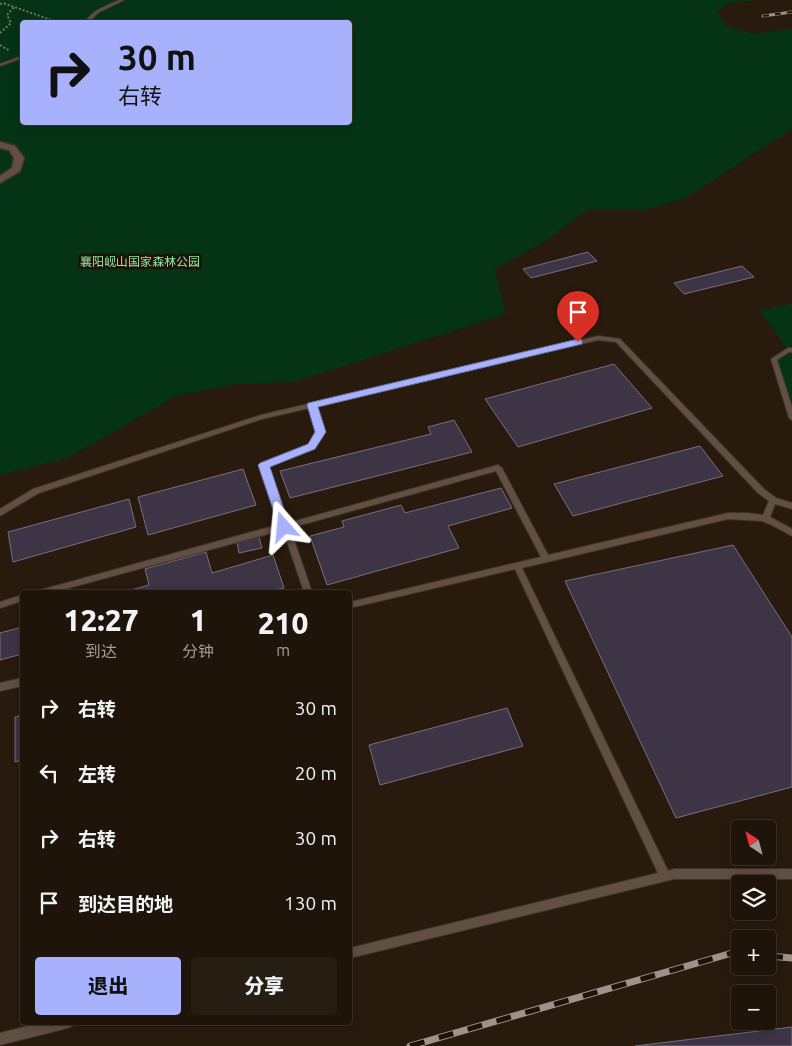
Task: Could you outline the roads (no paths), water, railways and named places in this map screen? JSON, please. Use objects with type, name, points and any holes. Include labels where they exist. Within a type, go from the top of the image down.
[{"type":"street","points":[[0,145],[12,148],[19,158],[17,169],[0,180]]},
{"type":"lane","points":[[88,20],[98,10],[122,0]]},
{"type":"lane","points":[[0,65],[20,58]]},
{"type":"lane","points":[[0,513],[36,491],[261,417],[598,338],[618,340],[761,491],[773,500],[792,506]]},
{"type":"lane","points":[[792,350],[788,350],[774,358],[792,418]]},
{"type":"lane","points":[[307,590],[264,465],[312,446],[321,432],[312,405]]},
{"type":"lane","points":[[51,590],[498,468],[546,559]]},
{"type":"lane","points":[[766,518],[773,500]]},
{"type":"lane","points":[[352,605],[728,516],[760,516],[777,522],[792,533]]},
{"type":"lane","points":[[517,566],[666,876]]},
{"type":"lane","points":[[0,605],[20,599]]},
{"type":"lane","points":[[0,687],[20,682]]},
{"type":"lane","points":[[352,953],[674,874],[792,874]]},
{"type":"lane","points":[[0,1039],[56,1025]]},
{"type":"railway","points":[[763,16],[792,12]]},
{"type":"railway","points":[[410,1046],[731,953]]},
{"type":"railway","points":[[776,957],[792,958]]},
{"type":"park label","name":"襄阳岘山国家森林公园","points":[[140,262]]}]
